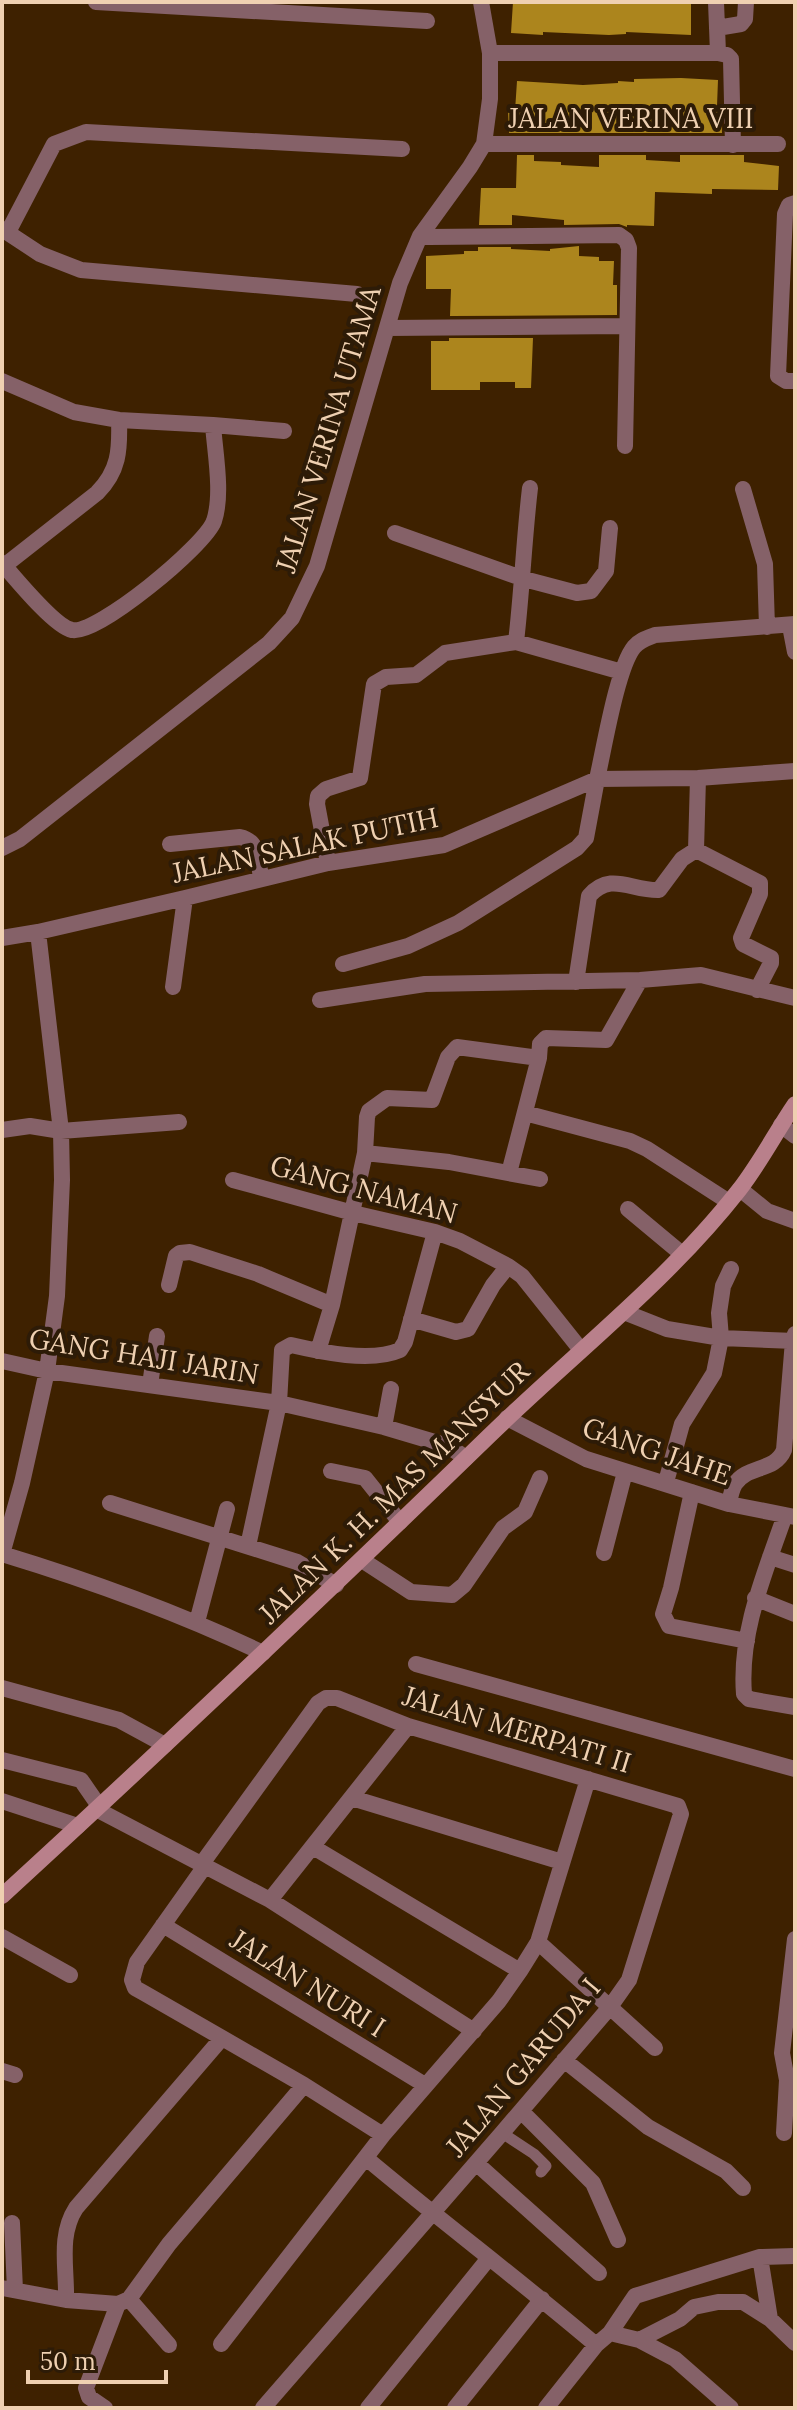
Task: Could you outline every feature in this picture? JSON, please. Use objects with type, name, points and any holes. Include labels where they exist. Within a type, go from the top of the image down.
[{"type":"street","points":[[96,2],[427,21]]},
{"type":"street","name":"JALAN VERINA UTAMA","points":[[2,848],[20,839],[269,643],[292,618],[317,566],[400,283],[420,236],[484,144],[490,99],[490,53],[481,2]]},
{"type":"street","points":[[716,2],[733,145]]},
{"type":"street","points":[[717,28],[741,24],[745,19],[746,2]]},
{"type":"street","points":[[490,53],[724,55]]},
{"type":"street","points":[[357,294],[81,270],[40,254],[5,230],[54,144],[86,132],[402,149]]},
{"type":"street","name":"JALAN VERINA VIII","points":[[484,144],[778,144]]},
{"type":"street","points":[[795,203],[789,205],[785,214],[778,376],[786,381],[795,381]]},
{"type":"street","points":[[420,236],[619,235],[626,240],[629,248],[625,446]]},
{"type":"street","points":[[387,328],[626,326]]},
{"type":"street","points":[[2,381],[74,412],[119,420],[284,431]]},
{"type":"street","points":[[119,420],[120,442],[110,480],[3,564],[59,624],[73,631],[105,619],[185,558],[213,525],[218,506],[213,425]]},
{"type":"street","points":[[516,642],[530,488]]},
{"type":"street","points":[[743,489],[765,564],[767,627]]},
{"type":"street","points":[[395,533],[524,579],[577,593],[591,591],[606,571],[610,528]]},
{"type":"street","points":[[343,964],[408,946],[458,923],[577,848],[586,838],[622,672],[632,649],[641,641],[655,635],[792,625],[795,652]]},
{"type":"street","points":[[328,863],[318,796],[326,789],[360,778],[374,684],[386,677],[416,675],[445,653],[516,642],[622,672]]},
{"type":"street","points":[[597,779],[698,778],[795,771]]},
{"type":"street","points":[[696,850],[698,778]]},
{"type":"street","name":"JALAN SALAK PUTIH","points":[[2,938],[328,863],[444,845],[597,779]]},
{"type":"street","points":[[170,844],[247,838],[255,846],[261,878]]},
{"type":"street","points":[[576,982],[589,896],[598,886],[613,883],[659,890],[682,859],[696,850]]},
{"type":"street","points":[[696,850],[760,883],[760,894],[741,938],[743,944],[771,958],[757,990]]},
{"type":"street","points":[[173,987],[185,898]]},
{"type":"street","points":[[38,932],[61,1131],[57,1296],[47,1371],[22,1483],[2,1554],[67,1574],[197,1622],[263,1653]]},
{"type":"street","points":[[320,1000],[425,984],[640,980],[701,975],[795,998]]},
{"type":"street","points":[[509,1173],[540,1044],[546,1038],[606,1040],[640,980]]},
{"type":"street","points":[[435,1232],[405,1342],[400,1350],[381,1356],[318,1351],[353,1213],[365,1153],[369,1111],[387,1098],[432,1100],[448,1057],[457,1047],[539,1058]]},
{"type":"street","name":"JALAN K. H. MAS MANSYUR","points":[[2,1896],[336,1585],[507,1418],[624,1312],[682,1254],[734,1195],[795,1104]]},
{"type":"street","points":[[525,1113],[630,1141],[734,1195],[795,1221]]},
{"type":"street","points":[[2,1130],[30,1126],[61,1131],[179,1122]]},
{"type":"street","points":[[781,1125],[795,1136]]},
{"type":"street","points":[[365,1153],[449,1162],[540,1179]]},
{"type":"street","name":"GANG NAMAN","points":[[233,1180],[460,1241],[522,1276],[581,1350]]},
{"type":"street","points":[[628,1209],[682,1254]]},
{"type":"street","points":[[169,1285],[176,1256],[190,1252],[230,1264],[332,1305]]},
{"type":"street","points":[[411,1319],[456,1332],[468,1329],[493,1285],[508,1266]]},
{"type":"street","points":[[666,1482],[682,1424],[714,1373],[721,1338],[719,1313],[723,1286],[731,1269]]},
{"type":"street","points":[[624,1312],[667,1329],[721,1338],[794,1339],[791,1411],[784,1450],[775,1463],[744,1475],[734,1485],[729,1504]]},
{"type":"street","points":[[150,1385],[157,1336]]},
{"type":"street","name":"GANG HAJI JARIN","points":[[279,1403],[284,1348],[291,1345],[318,1351]]},
{"type":"street","name":"GANG HAJI JARIN","points":[[2,1361],[47,1371],[279,1403],[384,1427],[448,1446],[466,1458]]},
{"type":"street","points":[[384,1427],[391,1389]]},
{"type":"street","points":[[248,1546],[279,1403]]},
{"type":"street","name":"GANG JAHE","points":[[507,1418],[586,1459],[729,1504],[790,1516]]},
{"type":"street","points":[[331,1471],[365,1478],[400,1522]]},
{"type":"street","points":[[604,1553],[625,1472]]},
{"type":"street","points":[[362,1560],[411,1592],[452,1595],[464,1585],[503,1528],[525,1512],[540,1478]]},
{"type":"street","points":[[692,1492],[663,1614],[669,1626],[747,1641]]},
{"type":"street","points":[[110,1503],[297,1562],[336,1585]]},
{"type":"street","points":[[197,1622],[227,1509]]},
{"type":"street","points":[[790,1516],[755,1598],[747,1641],[744,1694],[749,1699],[795,1707]]},
{"type":"street","points":[[770,1557],[795,1565]]},
{"type":"street","points":[[755,1598],[795,1614]]},
{"type":"street","points":[[416,1664],[795,1769]]},
{"type":"street","points":[[2,1688],[119,1720],[165,1745]]},
{"type":"street","name":"JALAN MERPATI II","points":[[205,1866],[206,1858],[307,1714],[326,1698],[337,1698],[408,1726],[681,1809]]},
{"type":"street","points":[[270,1900],[408,1726]]},
{"type":"street","points":[[2,1760],[81,1780],[98,1807],[270,1900],[474,2031]]},
{"type":"street","points":[[221,2344],[383,2135],[474,2031],[520,1971],[538,1942],[588,1779]]},
{"type":"street","points":[[352,1798],[562,1862]]},
{"type":"street","points":[[2,1801],[78,1826]]},
{"type":"street","name":"JALAN GARUDA I","points":[[263,2408],[610,2007],[629,1980],[681,1809]]},
{"type":"street","points":[[313,1847],[520,1971]]},
{"type":"street","points":[[205,1866],[137,1962],[132,1980],[135,1988],[304,2085],[383,2135]]},
{"type":"street","name":"JALAN NURI I","points":[[163,1925],[425,2085]]},
{"type":"street","points":[[2,1937],[70,1975]]},
{"type":"street","points":[[784,2133],[795,1939]]},
{"type":"street","points":[[538,1942],[655,2048]]},
{"type":"street","points":[[66,2300],[64,2236],[68,2221],[222,2038]]},
{"type":"street","points":[[564,2060],[648,2127],[726,2171],[743,2188]]},
{"type":"street","points":[[105,2408],[89,2397],[86,2388],[124,2302],[304,2085]]},
{"type":"street","points":[[521,2111],[593,2183],[618,2240]]},
{"type":"street","points":[[366,2158],[596,2345]]},
{"type":"street","points":[[476,2163],[599,2273]]},
{"type":"street","points":[[12,2223],[8,2289],[66,2300],[124,2302],[169,2345]]},
{"type":"street","points":[[556,2405],[596,2345],[610,2333],[635,2296],[760,2257],[795,2256]]},
{"type":"street","points":[[760,2257],[770,2319]]},
{"type":"street","points":[[368,2408],[489,2258]]},
{"type":"street","points":[[455,2408],[542,2299]]},
{"type":"street","points":[[639,2340],[680,2319],[694,2307],[718,2302],[743,2302],[770,2319],[795,2343]]},
{"type":"street","points":[[610,2333],[639,2340],[675,2359],[731,2408]]},
{"type":"lane","points":[[502,2133],[534,2154],[546,2166],[541,2172]]},
{"type":"building","points":[[513,2],[691,2],[691,35],[511,33]]},
{"type":"building","points":[[681,78],[718,80],[717,106],[721,106],[722,133],[509,133],[508,111],[515,111],[517,81],[583,85]]},
{"type":"building","points":[[517,155],[534,155],[534,161],[561,162],[561,165],[599,167],[599,155],[646,155],[646,160],[680,162],[680,155],[744,155],[744,162],[779,166],[778,190],[712,189],[712,194],[655,192],[654,226],[564,225],[564,220],[512,215],[512,225],[479,225],[481,188],[516,188]]},
{"type":"building","points":[[579,246],[579,256],[614,261],[617,315],[450,316],[451,289],[426,289],[426,256],[464,254],[464,251],[478,251],[478,247],[550,251]]},
{"type":"building","points":[[449,338],[533,338],[531,388],[515,388],[515,382],[480,382],[480,390],[431,390],[431,341],[449,341]]}]
